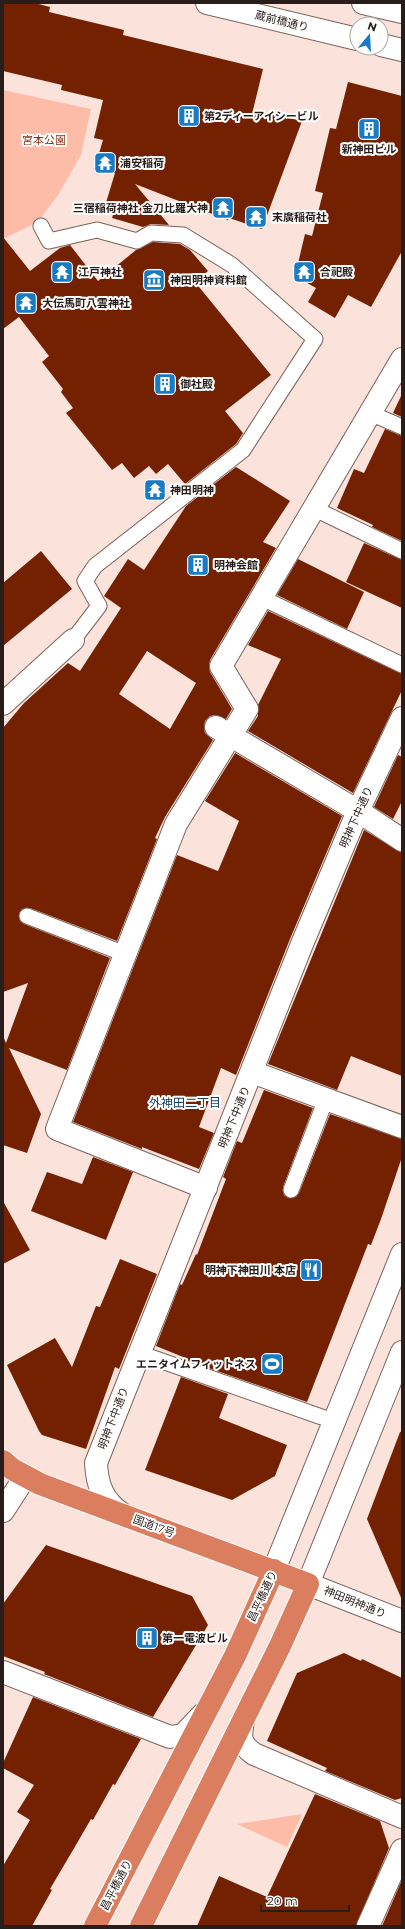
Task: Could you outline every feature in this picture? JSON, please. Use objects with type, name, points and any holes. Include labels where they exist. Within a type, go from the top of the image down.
[{"type":"highway","name":"国道17号","points":[[3,1461],[25,1477],[308,1584]]},
{"type":"highway","name":"昌平橋通り","points":[[95,1926],[235,1656],[274,1570]]},
{"type":"highway","points":[[141,1926],[280,1646],[308,1584]]},
{"type":"street","name":"蔵前橋通り","points":[[207,3],[349,38]]},
{"type":"street","points":[[363,3],[402,12]]},
{"type":"street","points":[[389,47],[402,50]]},
{"type":"street","points":[[206,1188],[57,1128],[176,824],[224,731],[247,709],[221,666],[402,359]]},
{"type":"street","points":[[3,704],[73,640]]},
{"type":"street","name":"明神下中通り","points":[[122,1514],[107,1501],[99,1488],[96,1463],[302,944],[358,811],[402,718]]},
{"type":"street","points":[[224,731],[358,811],[402,840]]},
{"type":"street","points":[[252,1072],[402,1127]]},
{"type":"street","name":"昌平橋通り","points":[[274,1570],[402,1254]]},
{"type":"street","points":[[308,1584],[402,1352]]},
{"type":"street","points":[[3,1511],[25,1477]]},
{"type":"street","name":"神田明神通り","points":[[308,1584],[402,1621]]},
{"type":"street","points":[[3,1672],[170,1737],[183,1735],[205,1712]]},
{"type":"street","points":[[243,1721],[240,1738],[245,1748],[254,1754],[402,1817]]},
{"type":"street","points":[[368,1926],[402,1850]]},
{"type":"lane","points":[[40,226],[49,241],[98,230],[137,241],[151,233],[178,233],[183,235],[232,265],[315,339],[243,450],[95,566],[85,581],[99,606],[73,640]]},
{"type":"lane","points":[[370,413],[402,427]]},
{"type":"lane","points":[[313,508],[402,551]]},
{"type":"lane","points":[[262,598],[402,665]]},
{"type":"lane","points":[[27,916],[125,954]]},
{"type":"lane","points":[[291,1190],[326,1099]]},
{"type":"lane","points":[[139,1353],[333,1422]]},
{"type":"green space","name":"宮本公園","points":[[3,90],[91,109],[81,155],[58,195],[38,222],[3,239]]},
{"type":"green space","points":[[302,1814],[287,1847],[237,1824]]},
{"type":"building","points":[[3,3],[35,3],[50,7],[49,12],[124,30],[123,35],[263,69],[253,110],[302,121],[262,229],[229,218],[228,220],[135,184],[169,225],[151,224],[143,227],[112,218],[115,209],[105,206],[115,173],[95,167],[103,140],[94,138],[103,100],[61,90],[62,85],[3,71]]},
{"type":"building","points":[[348,82],[402,96],[402,251],[371,307],[348,295],[335,318],[308,302],[316,288],[295,276],[305,234],[312,236],[323,193],[315,191],[330,128],[336,129]]},
{"type":"building","name":"御社殿","points":[[3,237],[30,271],[60,248],[70,245],[98,281],[136,250],[153,242],[180,244],[190,250],[208,271],[195,282],[271,375],[225,411],[243,433],[236,444],[185,484],[168,464],[156,474],[149,466],[134,478],[122,463],[112,470],[66,413],[73,408],[61,392],[63,389],[42,362],[49,356],[19,317],[3,329]]},
{"type":"building","points":[[402,394],[402,417],[393,413]]},
{"type":"building","points":[[385,429],[402,436],[402,541],[337,508],[354,469],[364,473]]},
{"type":"building","points":[[236,467],[290,501],[263,542],[276,548],[210,660],[210,672],[232,709],[226,719],[216,715],[210,716],[205,721],[205,733],[213,740],[165,817],[155,838],[157,839],[117,941],[30,908],[22,909],[19,913],[20,921],[24,924],[110,958],[67,1070],[9,1048],[41,1114],[27,1153],[3,1145],[3,1036],[6,1043],[28,983],[3,992],[3,728],[24,703],[68,663],[80,671],[121,608],[104,596],[128,559],[144,570],[186,506]],"holes":[[[147,651],[196,683],[170,729],[119,694]]]},
{"type":"building","points":[[364,543],[402,560],[402,608],[346,582]]},
{"type":"building","points":[[41,551],[72,589],[3,646],[3,583]]},
{"type":"building","points":[[298,559],[364,592],[347,629],[277,595]]},
{"type":"building","points":[[268,611],[402,674],[402,690],[353,793],[248,731],[258,716],[258,705],[281,659],[248,645]]},
{"type":"building","points":[[235,753],[342,816],[290,939],[236,1075],[221,1068],[199,1127],[214,1133],[199,1169],[73,1122],[177,855],[218,871],[239,821],[205,801]]},
{"type":"building","points":[[398,755],[402,757],[402,801],[393,819],[374,807]]},
{"type":"building","points":[[364,830],[402,853],[402,1076],[351,1056],[337,1090],[268,1064]]},
{"type":"building","points":[[264,1090],[313,1108],[283,1187],[284,1195],[288,1198],[296,1197],[299,1193],[330,1114],[402,1139],[402,1157],[381,1219],[371,1245],[368,1244],[307,1402],[188,1361],[188,1359],[156,1346],[180,1284],[182,1285],[196,1254],[197,1255],[226,1179],[223,1177],[237,1141],[242,1143]]},
{"type":"building","points":[[93,1157],[133,1172],[106,1240],[31,1211],[47,1172],[82,1184]]},
{"type":"building","points":[[3,1201],[30,1250],[3,1264]]},
{"type":"building","points":[[120,1259],[157,1274],[119,1369],[115,1367],[86,1449],[42,1435],[7,1365],[55,1338],[72,1367],[96,1306],[100,1307]]},
{"type":"building","points":[[181,1377],[228,1394],[219,1418],[287,1445],[275,1476],[232,1500],[145,1470]]},
{"type":"building","points":[[402,1431],[402,1600],[367,1519],[400,1432]]},
{"type":"building","points":[[46,1545],[192,1596],[208,1625],[153,1717],[44,1674],[45,1672],[3,1656],[3,1604]]},
{"type":"building","points":[[344,1653],[361,1661],[362,1659],[402,1678],[402,1798],[395,1800],[325,1771],[327,1768],[267,1741],[297,1673]]},
{"type":"building","points":[[33,1697],[141,1739],[115,1785],[113,1784],[93,1820],[91,1819],[50,1889],[52,1890],[32,1926],[3,1926],[3,1866],[30,1820],[17,1812],[34,1785],[3,1768],[3,1763]]},
{"type":"building","points":[[315,1794],[380,1821],[389,1848],[356,1926],[197,1926],[219,1876],[267,1897]]},
{"type":"building","points":[[401,1882],[402,1926],[382,1926]]},
{"type":"place","name":"第2ディーアイシービル","points":[[189,116]]},
{"type":"place","name":"新神田ビル","points":[[369,129]]},
{"type":"place","name":"浦安稲荷","points":[[105,163]]},
{"type":"place","name":"三宿稲荷神社 金刀比羅大神","points":[[223,208]]},
{"type":"place","name":"末廣稲荷社","points":[[256,217]]},
{"type":"place","name":"江戸神社","points":[[62,272]]},
{"type":"place","name":"合祀殿","points":[[304,272]]},
{"type":"place","name":"神田明神資料館","points":[[154,280]]},
{"type":"place","name":"大伝馬町八雲神社","points":[[26,303]]},
{"type":"place","name":"御社殿","points":[[165,384]]},
{"type":"place","name":"神田明神","points":[[155,490]]},
{"type":"place","name":"明神会館","points":[[198,565]]},
{"type":"place","name":"明神下神田川 本店","points":[[311,1270]]},
{"type":"place","name":"エニタイムフィットネス","points":[[272,1364]]},
{"type":"place","name":"第一電波ビル","points":[[147,1638]]},
{"type":"district","name":"外神田二丁目","points":[[185,1102]]}]
